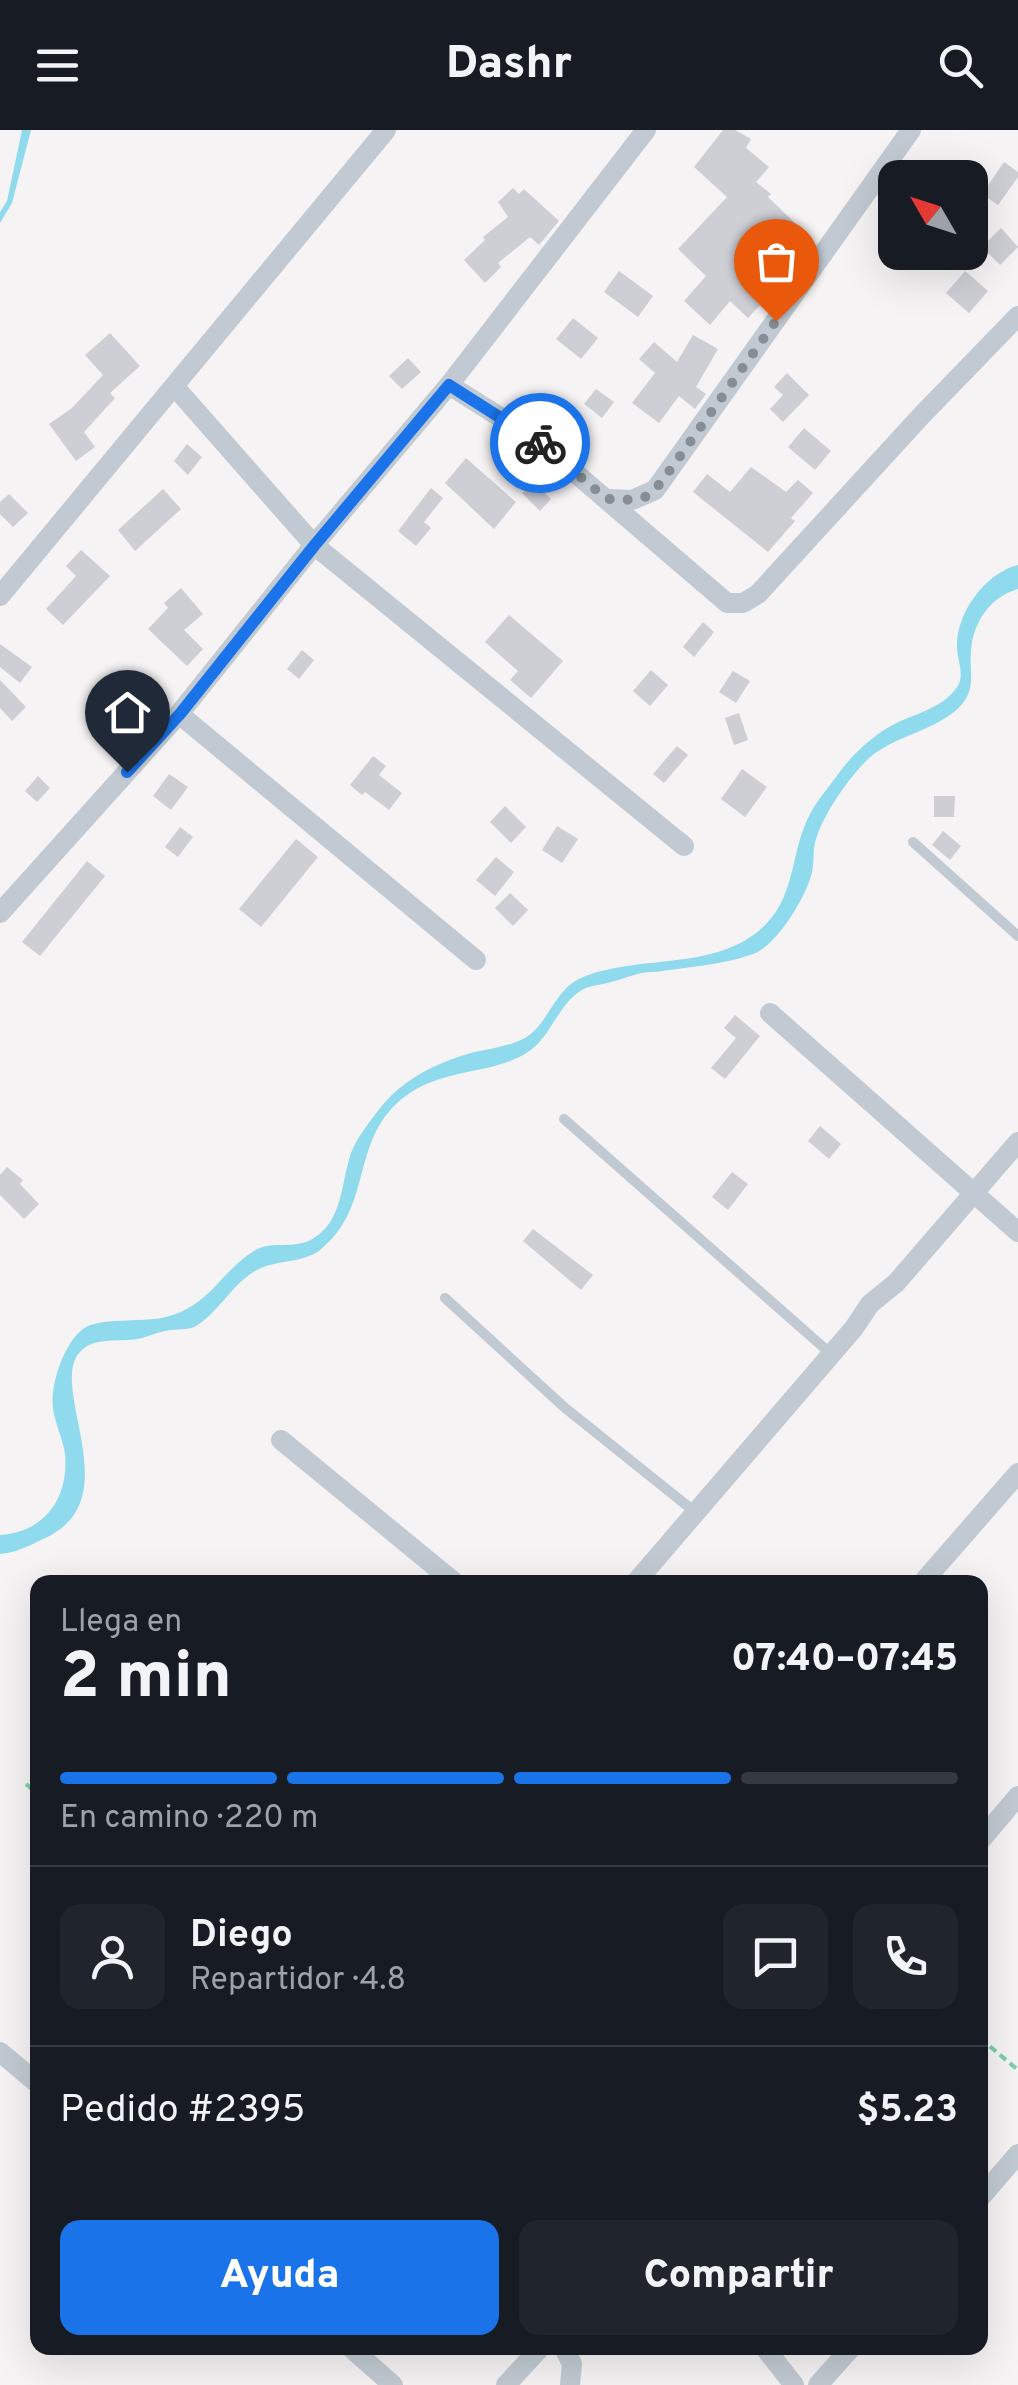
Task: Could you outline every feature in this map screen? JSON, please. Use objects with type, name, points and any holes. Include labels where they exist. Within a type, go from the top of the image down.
[{"type":"street","points":[[0,596],[386,130]]},
{"type":"street","points":[[0,913],[180,714],[449,385],[646,130]]},
{"type":"street","points":[[607,499],[632,500],[655,490],[911,130]]},
{"type":"street","points":[[449,385],[538,440],[727,603],[744,602],[758,594],[1018,316]]},
{"type":"street","points":[[175,387],[314,546],[684,846]]},
{"type":"street","points":[[180,714],[476,960]]},
{"type":"street","points":[[770,1012],[1018,1232]]},
{"type":"street","points":[[642,1575],[870,1304],[896,1284],[1018,1142]]},
{"type":"street","points":[[281,1440],[445,1575]]},
{"type":"street","points":[[929,1575],[1018,1473]]},
{"type":"street","points":[[988,1831],[1018,1796]]},
{"type":"street","points":[[0,2052],[30,2077]]},
{"type":"street","points":[[988,2189],[1018,2154]]},
{"type":"street","points":[[359,2355],[393,2385]]},
{"type":"street","points":[[506,2385],[534,2355]]},
{"type":"street","points":[[568,2355],[572,2364],[570,2385]]},
{"type":"street","points":[[770,2355],[794,2385]]},
{"type":"street","points":[[818,2385],[845,2355]]},
{"type":"street","points":[[843,2385],[849,2355]]},
{"type":"lane","points":[[913,842],[1018,936]]},
{"type":"lane","points":[[564,1119],[831,1354]]},
{"type":"lane","points":[[445,1298],[564,1407],[696,1513]]},
{"type":"path","points":[[26,1784],[30,1787]]},
{"type":"path","points":[[988,2045],[1018,2070]]},
{"type":"water","points":[[22,130],[31,130],[12,203],[0,223],[0,212],[7,201]]},
{"type":"water","points":[[1018,565],[1018,589],[991,604],[975,630],[967,697],[941,721],[876,753],[851,779],[820,829],[812,871],[802,897],[771,942],[741,958],[644,973],[582,990],[528,1052],[496,1066],[428,1084],[395,1105],[372,1140],[347,1216],[320,1250],[305,1258],[255,1271],[194,1327],[96,1342],[83,1349],[73,1365],[72,1387],[85,1470],[82,1498],[69,1521],[43,1539],[0,1554],[0,1535],[41,1520],[51,1510],[63,1485],[65,1454],[53,1399],[60,1365],[76,1335],[99,1323],[156,1319],[181,1312],[204,1297],[254,1251],[314,1238],[336,1211],[357,1141],[390,1097],[436,1066],[521,1040],[538,1027],[564,991],[581,978],[628,966],[703,956],[748,939],[767,923],[783,898],[804,828],[821,797],[870,740],[951,695],[961,678],[958,636],[967,609],[994,577]]},
{"type":"building","points":[[723,130],[735,130],[751,139],[746,148],[769,167],[756,182],[797,225],[778,244],[799,264],[748,318],[730,301],[710,325],[684,301],[706,276],[678,249],[727,197],[694,167]]},
{"type":"building","points":[[1004,162],[1018,172],[998,205],[988,198],[988,185]]},
{"type":"building","points":[[513,188],[519,194],[524,189],[559,221],[539,245],[530,237],[498,263],[501,267],[485,283],[464,260],[485,240],[483,237],[508,217],[498,202]]},
{"type":"building","points":[[1001,228],[1018,247],[1000,265],[988,253],[988,241]]},
{"type":"building","points":[[619,271],[653,296],[638,317],[604,292]]},
{"type":"building","points":[[965,271],[988,291],[969,313],[946,293]]},
{"type":"building","points":[[573,318],[598,338],[581,359],[556,339]]},
{"type":"building","points":[[110,333],[140,366],[110,393],[115,398],[84,432],[95,447],[76,461],[49,424],[72,408],[103,375],[85,355]]},
{"type":"building","points":[[693,335],[718,349],[696,387],[706,394],[695,409],[679,396],[659,423],[632,403],[655,373],[639,359],[654,342],[677,362]]},
{"type":"building","points":[[408,358],[421,372],[402,389],[389,376]]},
{"type":"building","points":[[787,373],[809,395],[783,422],[770,409],[783,395],[774,387]]},
{"type":"building","points":[[596,389],[614,402],[602,418],[584,404]]},
{"type":"building","points":[[804,428],[831,451],[815,470],[788,447]]},
{"type":"building","points":[[187,444],[202,457],[188,475],[174,461]]},
{"type":"building","points":[[466,458],[516,502],[494,529],[445,483]]},
{"type":"building","points":[[751,467],[786,492],[798,480],[813,493],[768,552],[693,492],[707,474],[730,492]]},
{"type":"building","points":[[533,482],[551,499],[540,511],[522,493]]},
{"type":"building","points":[[431,488],[443,498],[424,522],[431,528],[416,546],[398,531]]},
{"type":"building","points":[[163,489],[181,509],[135,551],[118,530]]},
{"type":"building","points":[[9,494],[28,513],[13,527],[0,514],[0,502]]},
{"type":"building","points":[[81,550],[110,576],[63,625],[46,609],[76,576],[66,566]]},
{"type":"building","points":[[181,588],[203,614],[184,630],[203,649],[187,666],[148,629],[168,608],[164,603]]},
{"type":"building","points":[[509,615],[563,661],[531,698],[510,680],[518,671],[485,642]]},
{"type":"building","points":[[703,622],[714,632],[694,657],[683,647]]},
{"type":"building","points":[[0,644],[32,667],[20,683],[0,667]]},
{"type":"building","points":[[302,650],[314,660],[299,679],[287,669]]},
{"type":"building","points":[[651,670],[668,685],[650,706],[633,691]]},
{"type":"building","points":[[733,671],[750,681],[736,703],[719,692]]},
{"type":"building","points":[[0,680],[26,707],[12,721],[0,708]]},
{"type":"building","points":[[739,713],[748,740],[734,745],[725,718]]},
{"type":"building","points":[[677,746],[688,755],[664,783],[653,774]]},
{"type":"building","points":[[373,756],[386,766],[379,775],[402,793],[389,810],[350,785]]},
{"type":"building","points":[[742,769],[767,787],[745,817],[721,799]]},
{"type":"building","points":[[169,774],[188,787],[171,810],[153,796]]},
{"type":"building","points":[[38,776],[50,788],[37,802],[25,791]]},
{"type":"building","points":[[934,796],[955,796],[954,817],[934,817]]},
{"type":"building","points":[[505,806],[526,827],[511,843],[490,822]]},
{"type":"building","points":[[557,826],[578,839],[562,863],[542,850]]},
{"type":"building","points":[[180,827],[193,837],[178,857],[165,847]]},
{"type":"building","points":[[943,831],[961,846],[950,860],[932,845]]},
{"type":"building","points":[[296,839],[318,857],[261,927],[239,909]]},
{"type":"building","points":[[496,857],[514,872],[495,896],[476,880]]},
{"type":"building","points":[[87,861],[105,876],[40,956],[22,942]]},
{"type":"building","points":[[510,893],[528,910],[513,926],[495,908]]},
{"type":"building","points":[[735,1015],[760,1036],[725,1079],[711,1068],[736,1038],[724,1028]]},
{"type":"building","points":[[820,1126],[841,1144],[829,1159],[808,1141]]},
{"type":"building","points":[[7,1167],[23,1180],[20,1184],[39,1204],[24,1219],[0,1195],[0,1175]]},
{"type":"building","points":[[732,1172],[748,1184],[728,1210],[712,1197]]},
{"type":"building","points":[[533,1229],[593,1275],[581,1290],[523,1241]]},
{"type":"way so far","points":[[540,443],[607,499],[645,497],[673,466],[776,321]]},
{"type":"route","points":[[127,772],[180,714],[449,385],[540,443]]}]
